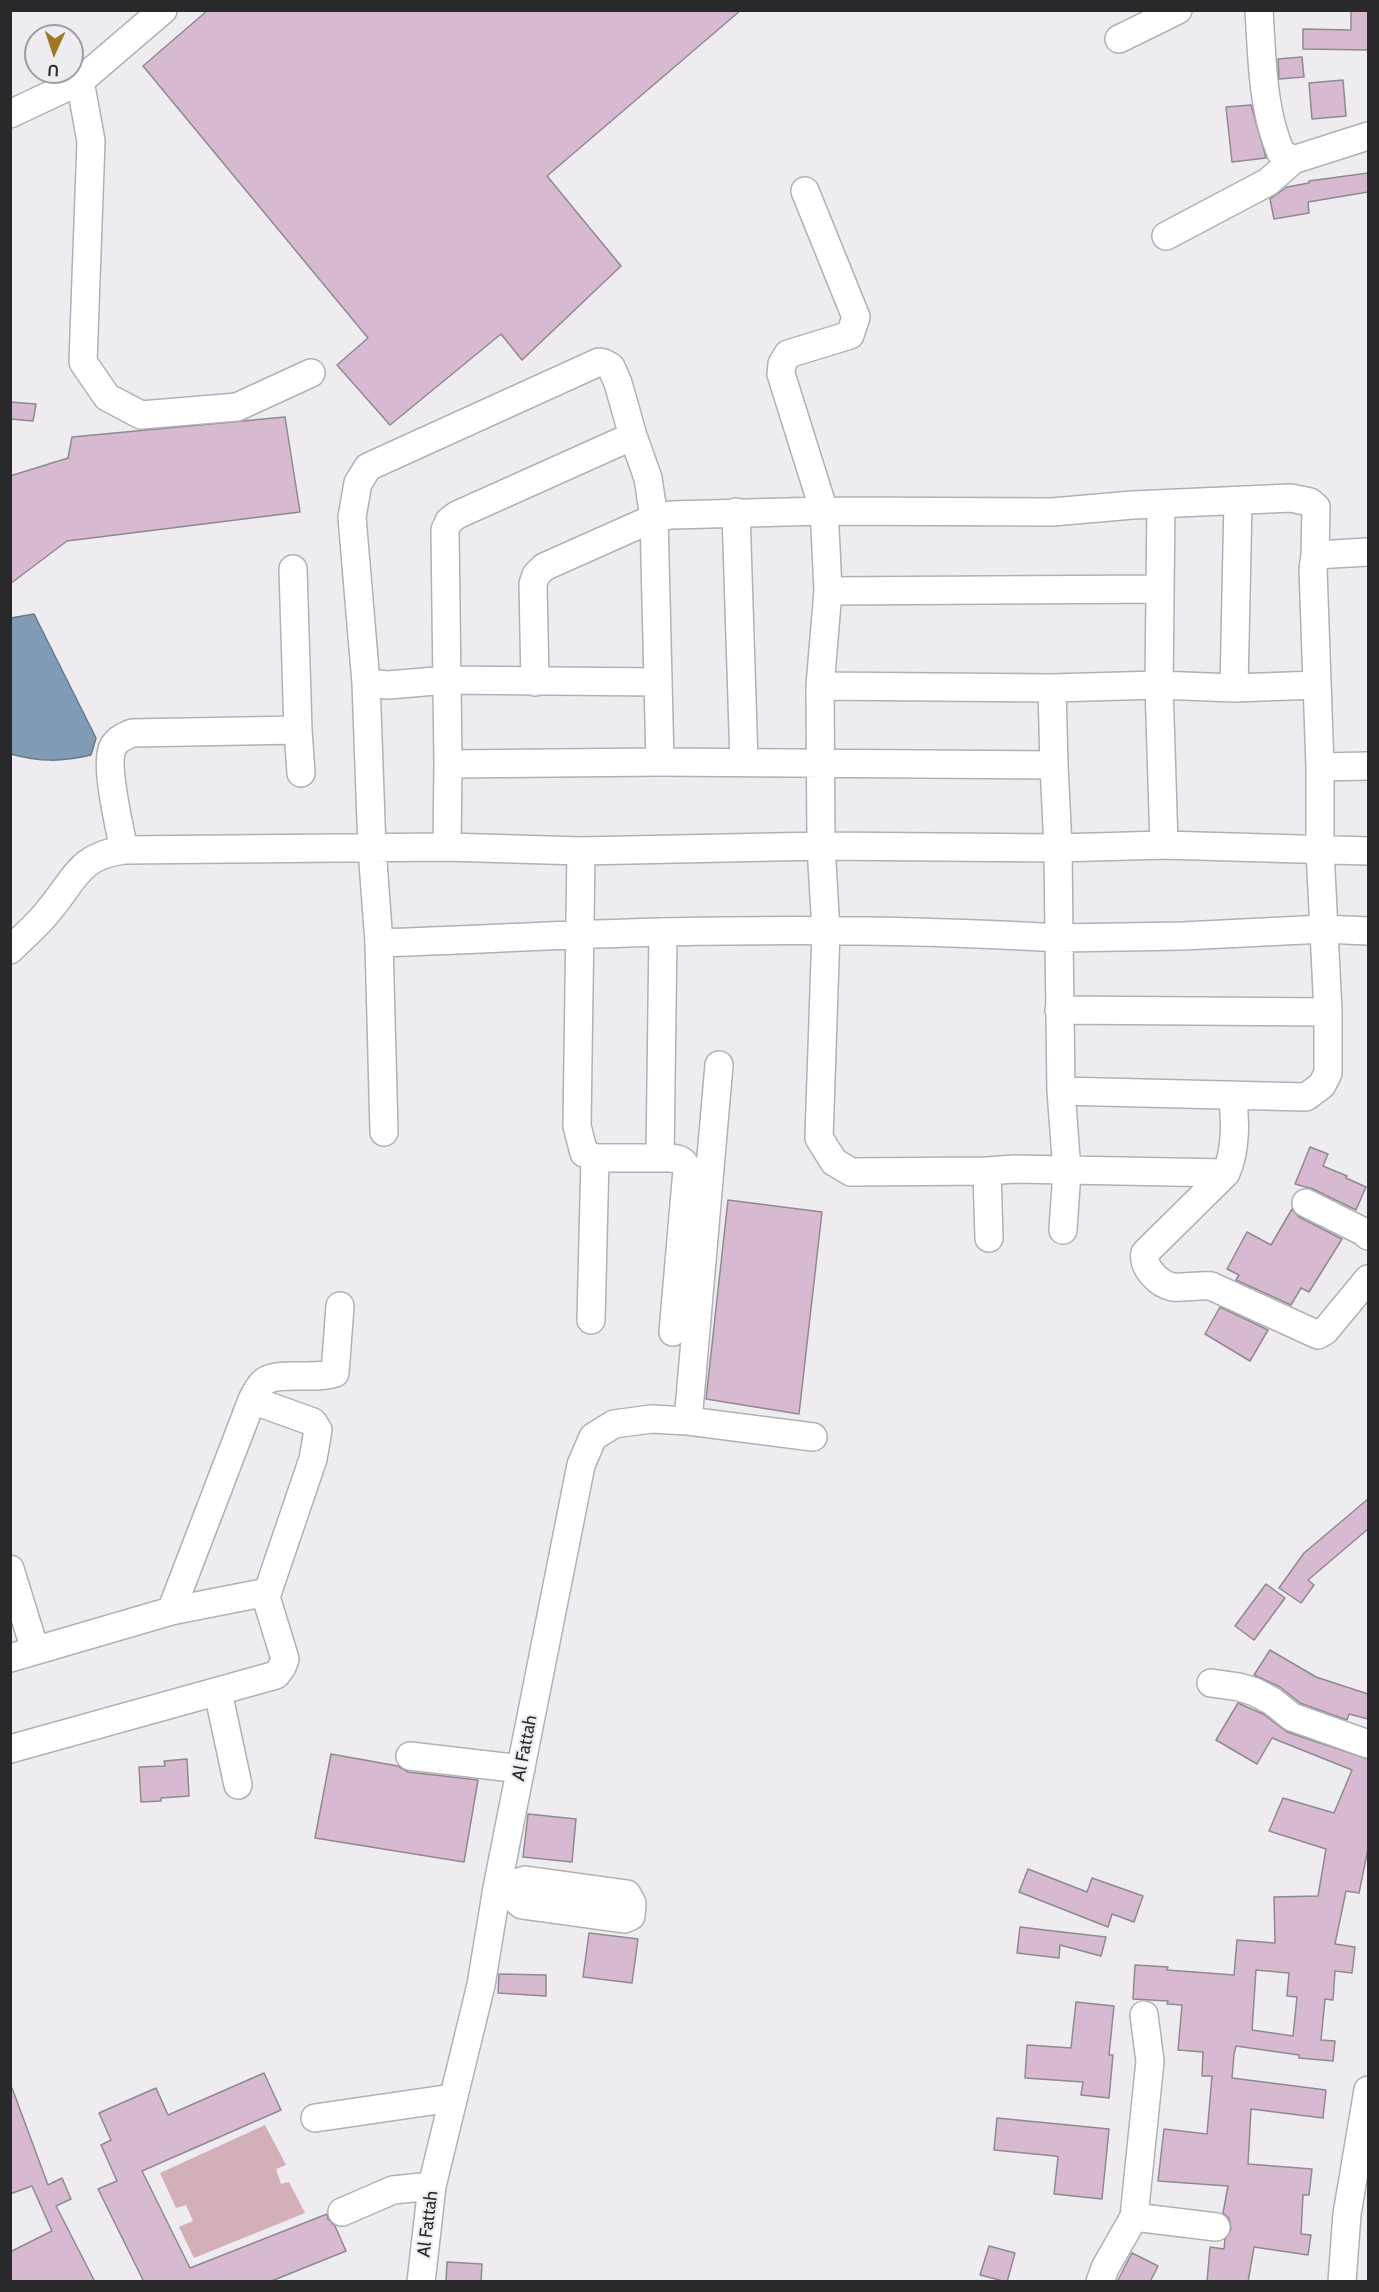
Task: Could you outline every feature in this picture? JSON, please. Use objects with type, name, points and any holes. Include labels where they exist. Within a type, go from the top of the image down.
[{"type":"street","points":[[84,78],[163,10]]},
{"type":"street","points":[[1119,39],[1178,10]]},
{"type":"street","points":[[1259,10],[1263,69],[1271,121],[1281,153],[1293,160]]},
{"type":"street","points":[[10,114],[74,84]]},
{"type":"street","points":[[81,84],[91,141],[83,362],[107,397],[141,415],[237,407],[311,373]]},
{"type":"street","points":[[1166,236],[1268,182],[1293,160],[1368,136]]},
{"type":"street","points":[[805,191],[856,317],[850,335],[788,354],[782,364],[781,374],[824,511],[828,591],[820,686],[821,846],[826,930],[819,1138],[834,1162],[851,1172],[1014,1169],[1226,1173]]},
{"type":"street","points":[[384,1132],[366,683],[352,517],[358,483],[368,467],[599,362],[610,367],[648,478],[654,518],[660,762]]},
{"type":"street","points":[[447,847],[448,764],[444,552],[445,530],[449,521],[457,515],[633,436]]},
{"type":"street","points":[[535,682],[533,584],[536,575],[544,567],[654,518],[736,512],[1052,512],[1291,498],[1310,502],[1316,507],[1313,569],[1320,767],[1320,850],[1328,1012],[1328,1074],[1322,1085],[1306,1097],[1061,1091]]},
{"type":"street","points":[[1234,688],[1238,501]]},
{"type":"street","points":[[1161,504],[1159,685],[1164,845]]},
{"type":"street","points":[[736,512],[744,762]]},
{"type":"street","points":[[1315,555],[1368,552]]},
{"type":"street","points":[[293,569],[301,773]]},
{"type":"street","points":[[828,591],[1159,589]]},
{"type":"street","points":[[366,683],[388,685],[447,680],[657,682]]},
{"type":"street","points":[[820,686],[1052,688],[1159,685],[1234,688],[1317,685]]},
{"type":"street","points":[[1052,688],[1058,848],[1061,1091],[1067,1171],[1063,1230]]},
{"type":"street","points":[[124,850],[114,801],[110,760],[112,749],[119,738],[132,733],[298,730]]},
{"type":"street","points":[[448,764],[744,762],[1054,765]]},
{"type":"street","points":[[1320,767],[1368,766]]},
{"type":"street","points":[[10,950],[50,910],[81,868],[103,853],[124,850],[447,847],[581,851],[821,846],[1058,848],[1164,845],[1368,851]]},
{"type":"street","points":[[581,851],[577,1126],[584,1153],[594,1158],[660,1158],[679,1159],[684,1162],[687,1170],[673,1332]]},
{"type":"street","points":[[378,943],[663,932],[826,930],[1059,938],[1183,936],[1324,929],[1368,931]]},
{"type":"street","points":[[660,1158],[663,932]]},
{"type":"street","points":[[1059,1010],[1328,1012]]},
{"type":"street","points":[[688,1421],[719,1065]]},
{"type":"street","points":[[1232,1095],[1234,1111],[1230,1164],[1226,1173],[1145,1253],[1144,1262],[1147,1268],[1164,1283],[1173,1287],[1195,1284],[1218,1288],[1318,1335],[1325,1331],[1368,1279]]},
{"type":"street","points":[[591,1320],[594,1158]]},
{"type":"street","points":[[987,1171],[989,1238]]},
{"type":"street","points":[[1306,1203],[1368,1236]]},
{"type":"street","points":[[171,1611],[258,1389],[265,1381],[275,1377],[324,1377],[335,1373],[340,1306]]},
{"type":"street","points":[[10,1749],[276,1675],[282,1667],[285,1659],[266,1597],[313,1459],[318,1430],[313,1422],[252,1400]]},
{"type":"street","name":"Al Fattah","points":[[421,2282],[432,2186],[504,1888],[521,1769],[581,1465],[593,1437],[614,1424],[651,1419],[688,1421],[813,1437]]},
{"type":"street","points":[[10,1569],[23,1654],[171,1611],[243,1595],[257,1593],[266,1597]]},
{"type":"street","points":[[1211,1683],[1255,1692],[1272,1701],[1292,1717],[1368,1744]]},
{"type":"street","points":[[218,1692],[238,1785]]},
{"type":"street","points":[[410,1756],[521,1769]]},
{"type":"street","points":[[1100,2282],[1105,2268],[1134,2217],[1150,2061],[1144,2015]]},
{"type":"street","points":[[1342,2282],[1358,2214],[1368,2090]]},
{"type":"street","points":[[315,2118],[452,2098]]},
{"type":"street","points":[[342,2212],[393,2190],[432,2186]]},
{"type":"street","points":[[1134,2217],[1216,2227]]},
{"type":"shaded area","points":[[265,2125],[286,2165],[276,2169],[281,2184],[289,2182],[305,2213],[194,2258],[179,2227],[193,2221],[186,2205],[176,2208],[160,2173]]},
{"type":"water","points":[[34,614],[96,738],[91,755],[51,760],[31,759],[11,754],[11,618]]},
{"type":"building","points":[[208,10],[741,10],[547,176],[621,266],[522,360],[501,334],[390,425],[337,365],[368,338],[143,66]]},
{"type":"building","points":[[1351,10],[1368,10],[1368,50],[1303,49],[1303,29],[1351,30]]},
{"type":"building","points":[[1302,57],[1304,77],[1279,79],[1278,59]]},
{"type":"building","points":[[1343,80],[1346,116],[1312,119],[1309,83]]},
{"type":"building","points":[[1251,105],[1266,158],[1232,162],[1226,107]]},
{"type":"building","points":[[1368,173],[1368,192],[1308,202],[1309,213],[1274,219],[1270,199],[1287,187],[1309,183],[1309,181]]},
{"type":"building","points":[[10,402],[36,404],[33,421],[10,419]]},
{"type":"building","points":[[285,417],[300,512],[67,541],[10,584],[10,476],[68,458],[72,437]]},
{"type":"building","points":[[1310,1147],[1328,1154],[1323,1166],[1366,1187],[1356,1210],[1313,1189],[1295,1184]]},
{"type":"building","points":[[728,1200],[822,1212],[799,1414],[706,1399]]},
{"type":"building","points":[[1292,1209],[1299,1217],[1342,1239],[1309,1292],[1301,1288],[1291,1305],[1236,1280],[1239,1275],[1227,1269],[1247,1232],[1271,1245]]},
{"type":"building","points":[[1220,1307],[1268,1330],[1250,1361],[1205,1334]]},
{"type":"building","points":[[1368,1499],[1368,1529],[1308,1580],[1314,1585],[1301,1603],[1279,1588],[1304,1553]]},
{"type":"building","points":[[1266,1584],[1285,1598],[1254,1640],[1235,1626]]},
{"type":"building","points":[[1270,1650],[1316,1677],[1368,1694],[1368,1719],[1349,1714],[1347,1720],[1300,1703],[1280,1687],[1254,1675]]},
{"type":"building","points":[[1238,1703],[1263,1714],[1287,1732],[1368,1759],[1368,1849],[1359,1893],[1346,1891],[1335,1944],[1355,1947],[1352,1973],[1335,1971],[1333,2000],[1325,1999],[1321,2040],[1335,2041],[1333,2061],[1299,2058],[1299,2055],[1236,2046],[1234,2054],[1232,2078],[1326,2090],[1323,2118],[1251,2109],[1248,2164],[1312,2169],[1309,2195],[1303,2195],[1301,2234],[1311,2235],[1308,2255],[1254,2247],[1248,2282],[1207,2282],[1210,2247],[1224,2249],[1225,2239],[1231,2229],[1229,2218],[1223,2213],[1228,2186],[1158,2181],[1164,2129],[1207,2134],[1212,2076],[1202,2076],[1203,2052],[1178,2050],[1182,2005],[1167,2004],[1168,2001],[1133,1999],[1135,1965],[1234,1975],[1237,1940],[1275,1943],[1274,1897],[1318,1896],[1326,1849],[1269,1831],[1283,1798],[1334,1813],[1352,1770],[1272,1738],[1257,1764],[1216,1740]],"holes":[[[1256,1970],[1289,1973],[1287,1996],[1297,1997],[1293,2036],[1252,2030]]]},
{"type":"building","points":[[331,1754],[398,1766],[408,1772],[478,1780],[464,1862],[315,1838]]},
{"type":"building","points":[[187,1759],[189,1796],[141,1802],[139,1767],[165,1766],[164,1761]]},
{"type":"building","points":[[528,1814],[576,1819],[572,1862],[523,1857]]},
{"type":"building","points":[[1028,1869],[1087,1892],[1092,1878],[1143,1896],[1134,1922],[1112,1914],[1108,1927],[1019,1892]]},
{"type":"building","points":[[1020,1927],[1106,1937],[1101,1956],[1060,1945],[1059,1958],[1017,1953]]},
{"type":"building","points":[[589,1933],[638,1939],[632,1983],[583,1977]]},
{"type":"building","points":[[499,1974],[546,1975],[546,1996],[498,1993]]},
{"type":"building","points":[[1076,2002],[1114,2006],[1109,2055],[1113,2055],[1109,2098],[1081,2095],[1083,2082],[1025,2078],[1027,2045],[1071,2048]]},
{"type":"building","points":[[264,2073],[281,2110],[142,2171],[190,2268],[327,2214],[346,2251],[269,2282],[144,2282],[98,2189],[117,2181],[101,2145],[111,2140],[99,2113],[156,2088],[168,2115]]},
{"type":"building","points":[[10,2088],[12,2088],[48,2185],[62,2178],[71,2199],[56,2206],[95,2282],[10,2282],[10,2252],[52,2231],[32,2186],[10,2194]]},
{"type":"building","points":[[997,2118],[1109,2129],[1102,2199],[1054,2194],[1058,2157],[994,2150]]},
{"type":"building","points":[[989,2246],[1015,2253],[1007,2282],[980,2275]]},
{"type":"building","points":[[1132,2253],[1158,2266],[1150,2282],[1117,2282]]},
{"type":"building","points":[[447,2262],[482,2264],[481,2282],[446,2282]]}]
